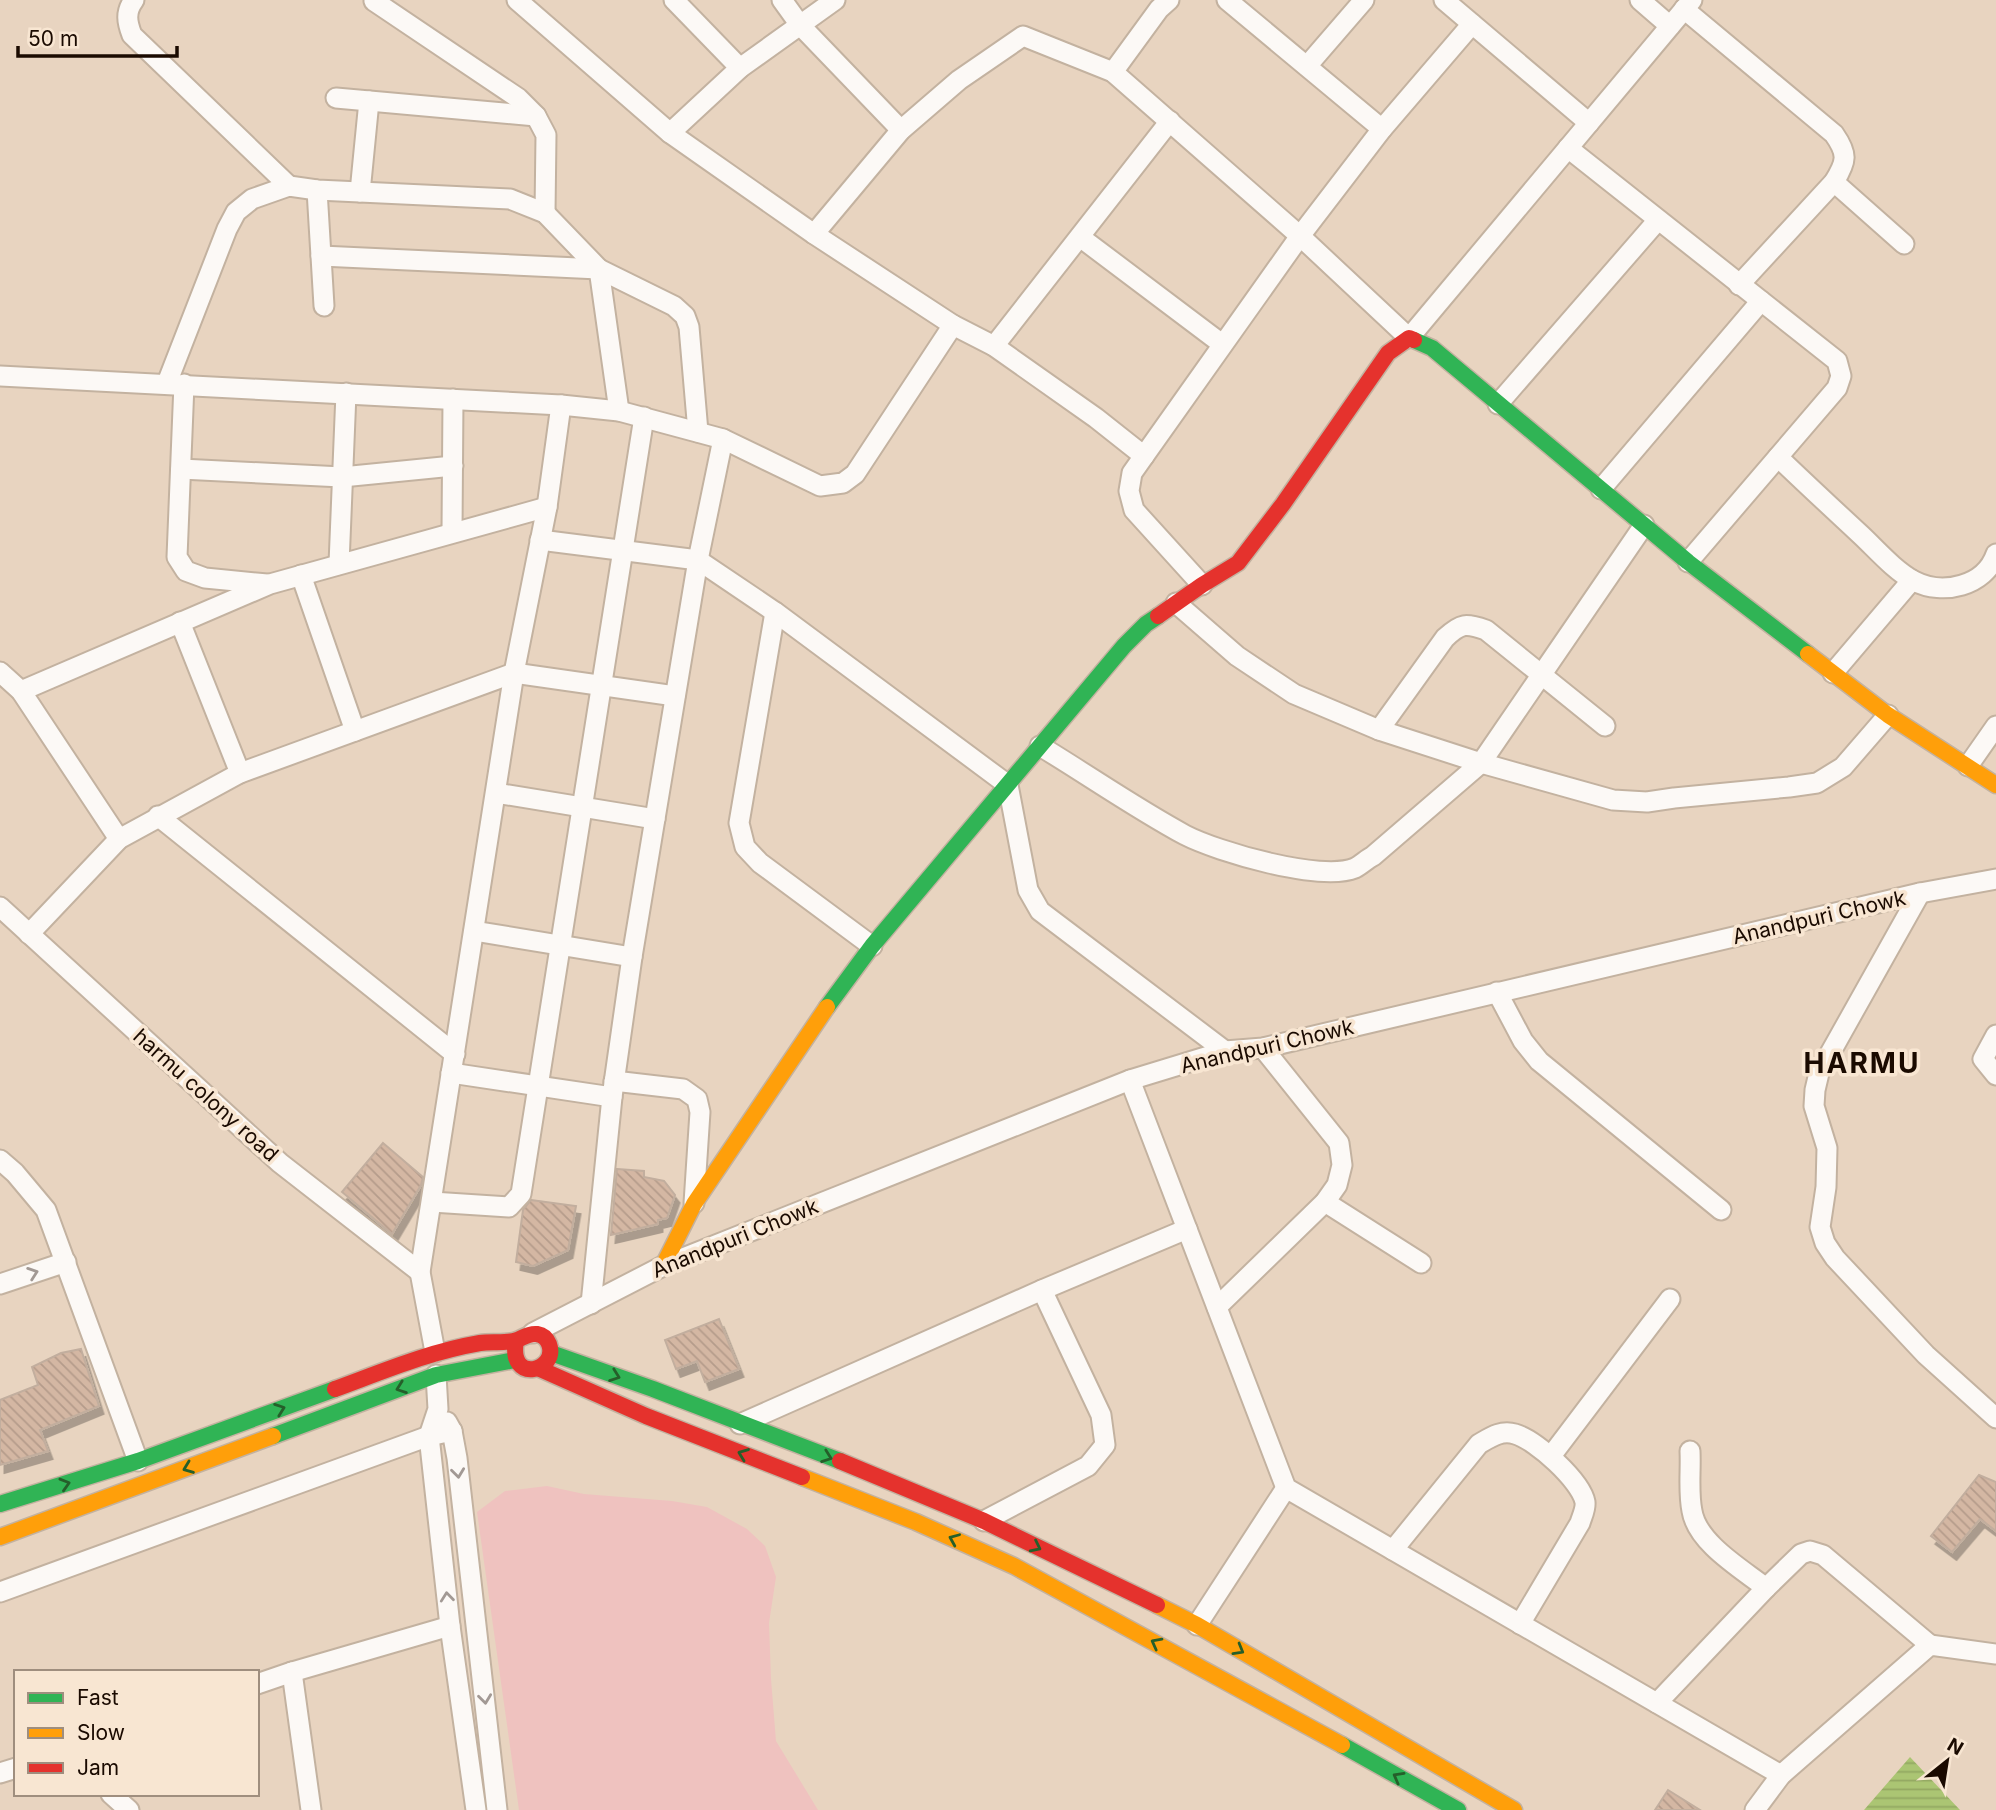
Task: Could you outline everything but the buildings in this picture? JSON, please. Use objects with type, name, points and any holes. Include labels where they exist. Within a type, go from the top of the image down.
[{"type":"main road","points":[[663,1266],[694,1204],[841,985],[872,946],[1124,646],[1146,624],[1238,563],[1283,504],[1388,353],[1409,338],[1432,348],[1688,562],[1888,715],[1996,785]]},
{"type":"main road","points":[[0,1504],[138,1461],[435,1352],[484,1342],[525,1337],[542,1336],[549,1343],[551,1353],[548,1362],[540,1368],[531,1370],[521,1367],[515,1360],[513,1350],[525,1337]]},
{"type":"main road","points":[[551,1353],[876,1475],[984,1521],[1197,1625],[1514,1810]]},
{"type":"main road","points":[[0,1537],[436,1375],[515,1360]]},
{"type":"main road","points":[[540,1368],[632,1410],[972,1546],[1269,1704],[1458,1810]]},
{"type":"street","points":[[134,0],[126,21],[132,35],[289,186]]},
{"type":"street","points":[[517,0],[670,133],[814,234],[953,325],[994,346],[1096,418],[1144,456]]},
{"type":"street","points":[[674,0],[740,68]]},
{"type":"street","points":[[782,0],[800,25],[901,131]]},
{"type":"street","points":[[670,133],[740,68],[835,0]]},
{"type":"street","points":[[1113,72],[1159,9],[1169,0]]},
{"type":"street","points":[[1227,0],[1382,129]]},
{"type":"street","points":[[1307,66],[1364,0]]},
{"type":"street","points":[[1444,0],[1589,123]]},
{"type":"street","points":[[1640,0],[1670,26]]},
{"type":"street","points":[[374,1],[518,98],[536,117],[546,135],[545,214]]},
{"type":"street","points":[[814,234],[901,131],[959,80],[1023,36],[1113,72],[1300,236],[1409,338],[1688,5],[1834,134],[1844,148],[1844,165],[1834,182],[1740,285]]},
{"type":"street","points":[[1202,585],[1134,510],[1129,491],[1132,473],[1300,236],[1382,129],[1472,24]]},
{"type":"street","points":[[336,98],[536,117]]},
{"type":"street","points":[[360,192],[369,101]]},
{"type":"street","points":[[994,346],[1170,121]]},
{"type":"street","points":[[1568,148],[1837,361],[1841,376],[1837,388],[1688,562]]},
{"type":"street","points":[[1834,182],[1904,244]]},
{"type":"street","points":[[270,584],[205,578],[186,571],[177,556],[181,469],[175,384],[227,229],[236,212],[252,199],[289,186],[317,190],[510,199],[545,214],[599,269],[674,306],[684,316],[688,327],[698,432]]},
{"type":"street","points":[[317,190],[324,306]]},
{"type":"street","points":[[1499,404],[1657,220]]},
{"type":"street","points":[[1080,237],[1222,344]]},
{"type":"street","points":[[321,256],[599,269]]},
{"type":"street","points":[[599,269],[620,411]]},
{"type":"street","points":[[1601,489],[1761,301]]},
{"type":"street","points":[[0,376],[561,405],[620,411],[723,439],[820,486],[843,483],[855,474],[953,325]]},
{"type":"street","points":[[339,564],[346,393]]},
{"type":"street","points":[[452,532],[453,399]]},
{"type":"street","points":[[435,1352],[421,1272],[514,673],[547,507],[561,405]]},
{"type":"street","points":[[432,1202],[509,1207],[521,1194],[643,417]]},
{"type":"street","points":[[591,1304],[613,1089],[632,957],[698,560],[723,439]]},
{"type":"street","points":[[1778,457],[1881,555],[1912,580],[1928,587],[1955,587],[1978,579],[1993,562],[1996,554]]},
{"type":"street","points":[[181,469],[342,477],[453,466]]},
{"type":"street","points":[[21,691],[270,584],[547,507]]},
{"type":"street","points":[[1040,746],[1187,836],[1243,857],[1283,865],[1326,872],[1355,868],[1373,856],[1481,763],[1644,526]]},
{"type":"street","points":[[540,540],[698,560],[775,612],[1008,785],[1028,890],[1040,911],[1225,1051]]},
{"type":"street","points":[[301,575],[355,731]]},
{"type":"street","points":[[1833,673],[1912,580]]},
{"type":"street","points":[[1176,603],[1237,656],[1294,694],[1379,730],[1481,763],[1613,800],[1647,802],[1817,783],[1843,767],[1888,715]]},
{"type":"street","points":[[775,612],[738,823],[745,847],[760,863],[872,946]]},
{"type":"street","points":[[180,622],[240,773]]},
{"type":"street","points":[[1379,730],[1445,638],[1456,627],[1469,624],[1486,630],[1605,726]]},
{"type":"street","points":[[0,672],[21,691],[119,839]]},
{"type":"street","points":[[29,934],[119,839],[240,773],[514,673],[675,696]]},
{"type":"street","points":[[1968,766],[1996,726]]},
{"type":"street","points":[[496,793],[655,819]]},
{"type":"street","points":[[158,816],[453,1064],[538,1086],[683,1088],[697,1099],[700,1112],[694,1204]]},
{"type":"street","name":"Anandpuri Chowk","points":[[525,1337],[663,1266],[1130,1080],[1225,1051],[1263,1048],[1920,893],[1996,879]]},
{"type":"street","points":[[1920,893],[1819,1073],[1814,1106],[1827,1148],[1826,1187],[1820,1227],[1825,1243],[1835,1258],[1926,1355],[1996,1418]]},
{"type":"street","name":"harmu colony road","points":[[0,907],[280,1163],[421,1272]]},
{"type":"street","points":[[474,931],[632,957]]},
{"type":"street","points":[[1497,992],[1523,1041],[1539,1061],[1721,1210]]},
{"type":"street","points":[[1996,1035],[1983,1059],[1996,1075]]},
{"type":"street","points":[[1217,1307],[1325,1202],[1337,1185],[1342,1166],[1339,1143],[1263,1048]]},
{"type":"street","points":[[1130,1080],[1286,1488],[1781,1775]]},
{"type":"street","points":[[0,1160],[15,1173],[46,1210],[138,1461]]},
{"type":"street","points":[[1325,1202],[1421,1263]]},
{"type":"street","points":[[740,1424],[1187,1229]]},
{"type":"street","points":[[0,1284],[66,1262]]},
{"type":"street","points":[[984,1521],[1088,1466],[1105,1445],[1101,1415],[1042,1290]]},
{"type":"street","points":[[1551,1456],[1670,1299]]},
{"type":"street","points":[[436,1375],[438,1409],[429,1436],[450,1626],[476,1810]]},
{"type":"street","points":[[438,1409],[452,1431],[497,1810]]},
{"type":"street","points":[[0,1592],[429,1436],[452,1431]]},
{"type":"street","points":[[1393,1550],[1479,1444],[1497,1434],[1516,1434],[1551,1456],[1582,1493],[1586,1505],[1580,1523],[1520,1624]]},
{"type":"street","points":[[1690,1451],[1692,1513],[1700,1532],[1766,1588]]},
{"type":"street","points":[[1197,1625],[1286,1488]]},
{"type":"street","points":[[1657,1703],[1766,1588],[1801,1554],[1810,1551],[1822,1555],[1930,1645],[1996,1654]]},
{"type":"street","points":[[259,1683],[450,1626]]},
{"type":"street","points":[[1755,1810],[1781,1775],[1930,1645]]},
{"type":"street","points":[[292,1672],[311,1810]]},
{"type":"street","points":[[113,1796],[130,1810]]},
{"type":"shaded area","points":[[547,1486],[584,1494],[672,1501],[707,1507],[747,1529],[765,1546],[776,1577],[769,1623],[776,1741],[818,1810],[519,1810],[477,1512],[505,1491]]},
{"type":"shaded area","points":[[1910,1757],[1960,1810],[1864,1810]]},
{"type":"traffic: fast","points":[[1414,340],[1432,348],[1688,562],[1808,654]]},
{"type":"traffic: fast","points":[[827,1007],[872,946],[1124,646],[1158,616]]},
{"type":"traffic: fast","points":[[551,1353],[840,1461]]},
{"type":"traffic: fast","points":[[273,1436],[436,1375],[515,1360]]},
{"type":"traffic: fast","points":[[0,1504],[138,1461],[335,1389]]},
{"type":"traffic: fast","points":[[1342,1745],[1458,1810]]},
{"type":"traffic: slow","points":[[1808,654],[1888,715],[1996,785]]},
{"type":"traffic: slow","points":[[663,1266],[694,1204],[827,1007]]},
{"type":"traffic: slow","points":[[0,1537],[273,1436]]},
{"type":"traffic: slow","points":[[802,1477],[916,1522],[1014,1566],[1342,1745]]},
{"type":"traffic: slow","points":[[1157,1605],[1197,1625],[1514,1810]]},
{"type":"traffic: jam","points":[[1158,616],[1238,563],[1283,504],[1388,353],[1409,338],[1414,340]]},
{"type":"traffic: jam","points":[[335,1389],[442,1351],[480,1343],[513,1341],[531,1334],[541,1335],[548,1342],[550,1353],[547,1361],[541,1367],[533,1369],[519,1364],[516,1341]]},
{"type":"traffic: jam","points":[[540,1369],[646,1416],[802,1477]]},
{"type":"traffic: jam","points":[[840,1461],[984,1521],[1157,1605]]},
{"type":"district","name":"HARMU","points":[[1862,1063]]}]
